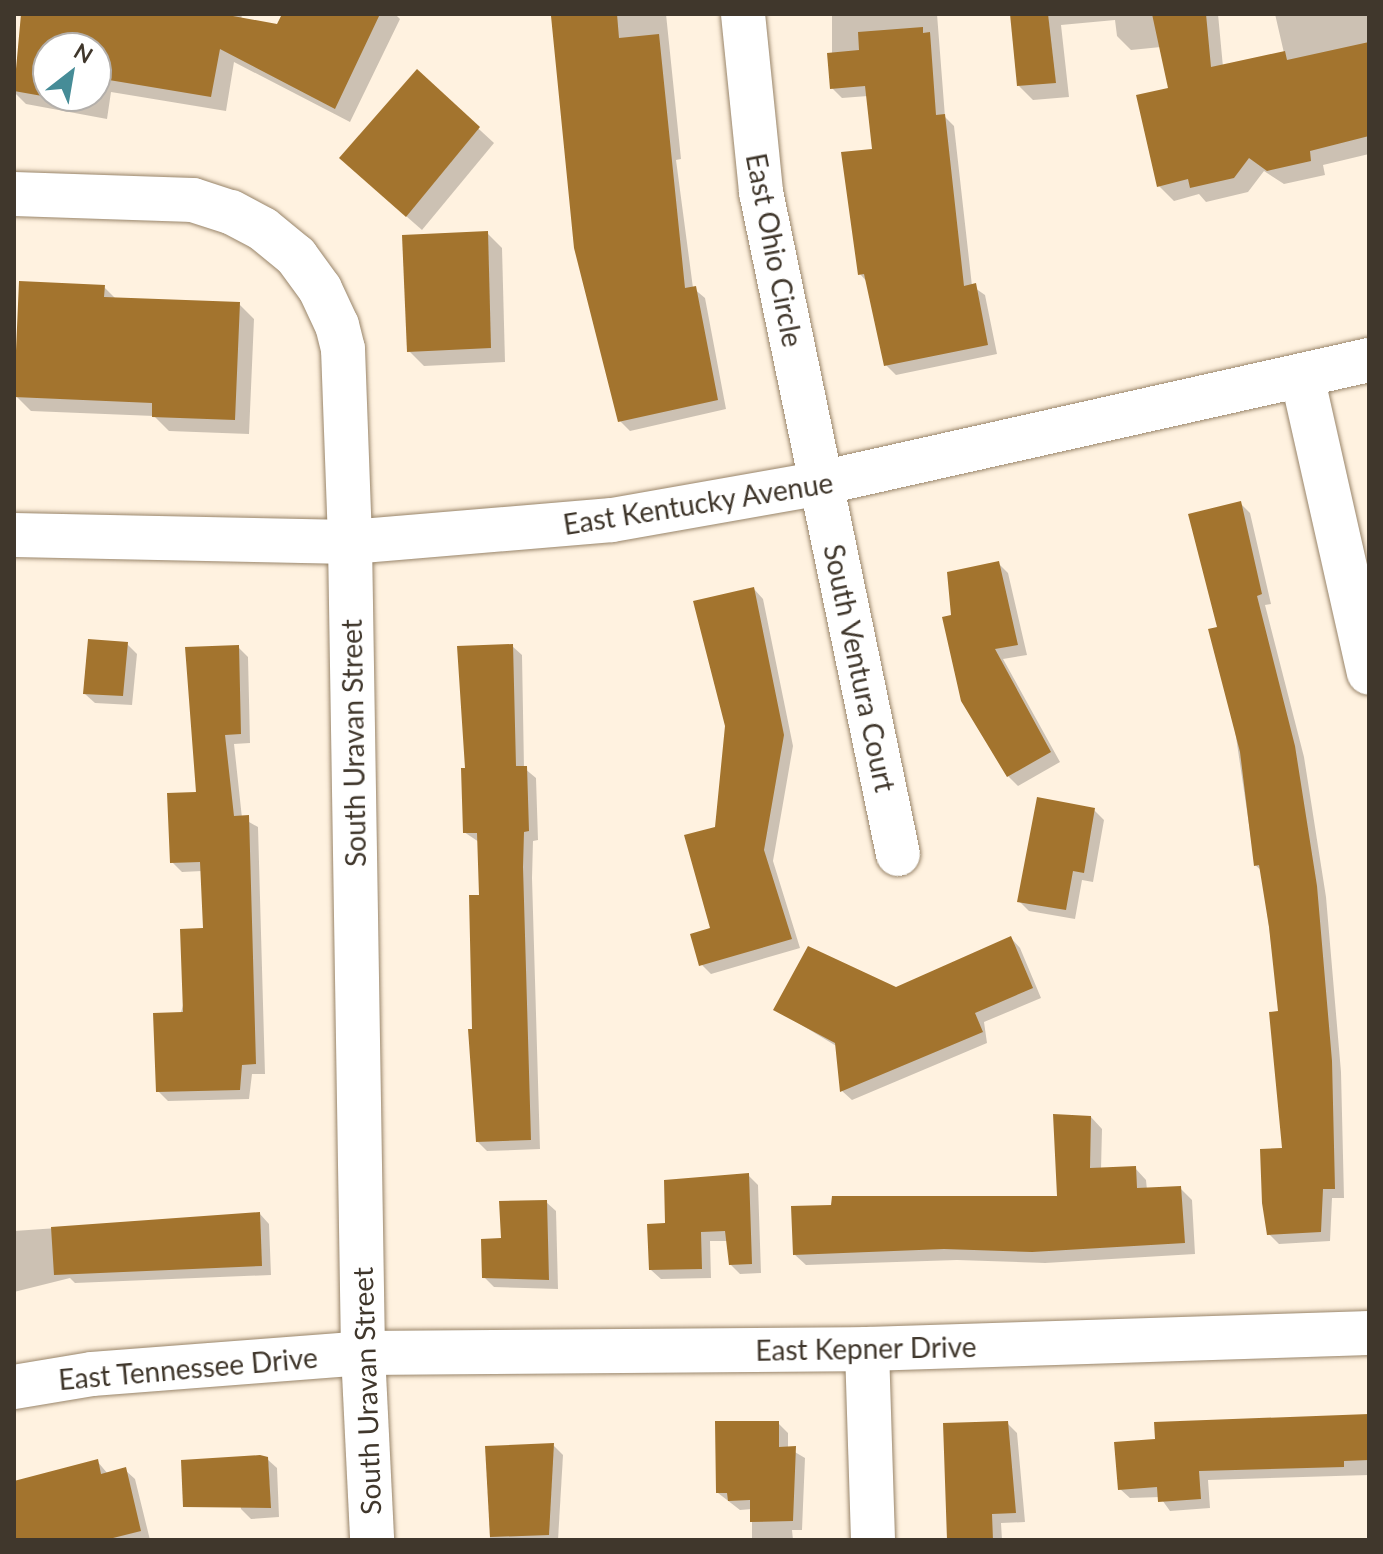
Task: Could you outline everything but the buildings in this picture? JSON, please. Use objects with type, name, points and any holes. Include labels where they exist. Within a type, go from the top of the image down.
[{"type":"street","name":"East Ohio Circle","points":[[743,14],[761,192],[821,483]]},
{"type":"street","name":"South Uravan Street","points":[[14,194],[193,200],[263,229],[296,256],[320,289],[343,349],[350,542],[363,1353],[372,1540]]},
{"type":"street","name":"East Kentucky Avenue","points":[[14,535],[350,542],[612,520],[821,483],[1369,360]]},
{"type":"street","points":[[1302,376],[1369,673]]},
{"type":"street","name":"South Ventura Court","points":[[821,483],[898,854]]},
{"type":"street","name":"East Kepner Drive","points":[[363,1353],[867,1349],[1369,1333]]},
{"type":"street","points":[[867,1349],[873,1540]]},
{"type":"street","name":"East Tennessee Drive","points":[[14,1387],[92,1374],[363,1353]]}]
